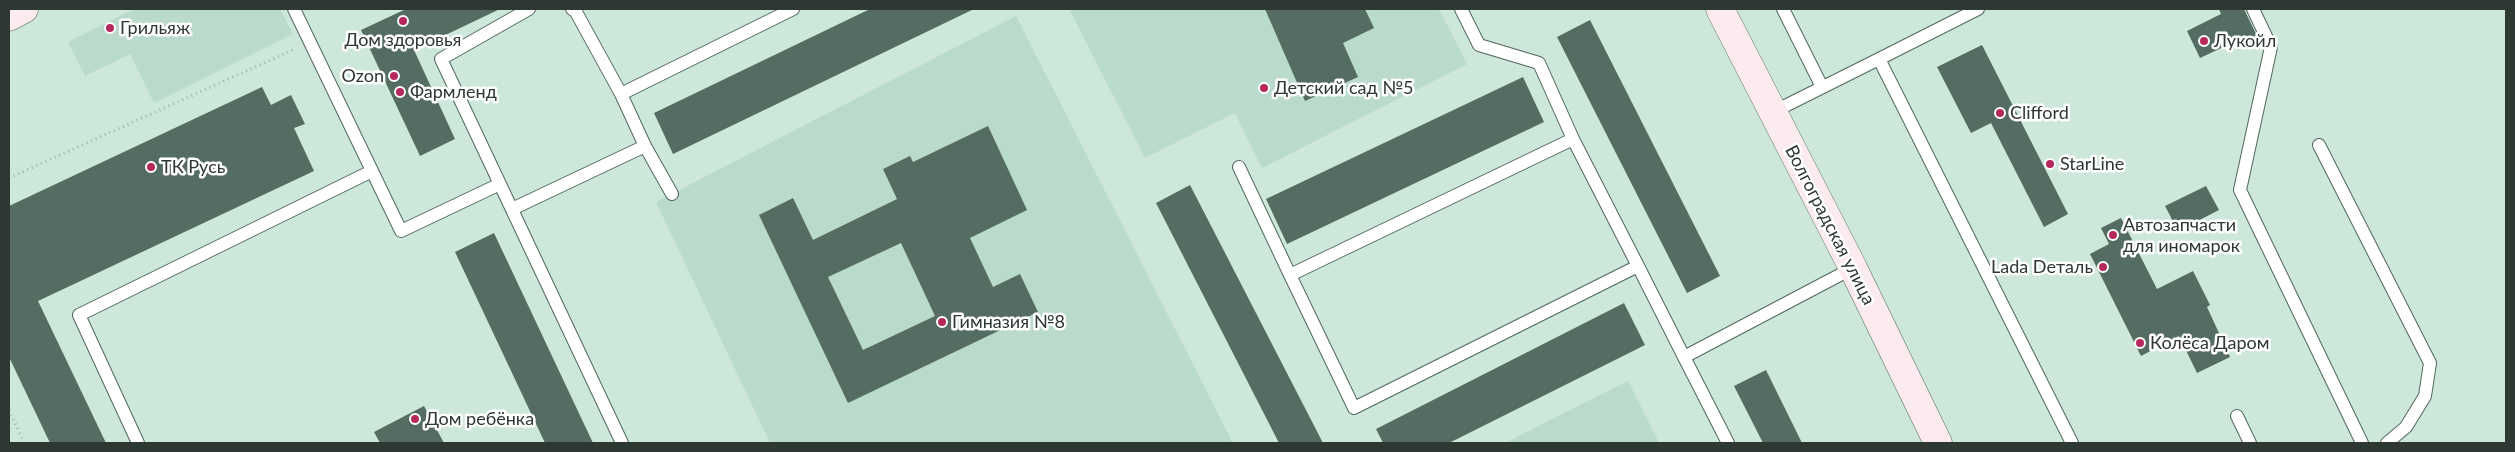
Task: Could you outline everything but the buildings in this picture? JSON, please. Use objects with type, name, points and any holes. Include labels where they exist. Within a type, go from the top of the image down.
[{"type":"main road","points":[[9,16],[24,9]]},
{"type":"main road","name":"Волгоградская улица","points":[[1720,9],[1853,268],[1938,443]]},
{"type":"lane","points":[[294,9],[401,231],[500,184]]},
{"type":"lane","points":[[529,9],[441,59],[622,443]]},
{"type":"lane","points":[[572,9],[576,12],[621,94],[645,146],[672,194]]},
{"type":"lane","points":[[621,94],[793,9]]},
{"type":"lane","points":[[1461,9],[1479,45],[1539,63],[1573,139],[1728,443]]},
{"type":"lane","points":[[1783,9],[1822,87]]},
{"type":"lane","points":[[1773,112],[1978,9]]},
{"type":"lane","points":[[2253,9],[2272,47],[2240,190],[2362,443]]},
{"type":"lane","points":[[1879,59],[2072,443]]},
{"type":"lane","points":[[1290,275],[1573,139]]},
{"type":"lane","points":[[2319,145],[2430,363],[2425,396],[2406,427],[2387,443]]},
{"type":"lane","points":[[512,209],[645,146]]},
{"type":"lane","points":[[1239,167],[1354,408],[1638,266]]},
{"type":"lane","points":[[138,443],[79,315],[372,171]]},
{"type":"lane","points":[[1684,357],[1853,268]]},
{"type":"lane","points":[[2237,416],[2250,443]]},
{"type":"path","points":[[9,178],[310,42]]},
{"type":"path","points":[[9,410],[24,443]]},
{"type":"shaded area","points":[[134,9],[280,9],[293,34],[154,103],[130,54],[85,76],[68,42]]},
{"type":"shaded area","name":"Детский сад №5","points":[[1069,9],[1439,9],[1467,64],[1262,168],[1235,113],[1145,158]]},
{"type":"shaded area","name":"Гимназия №8","points":[[1016,16],[1233,443],[770,443],[656,202]]},
{"type":"shaded area","points":[[1628,381],[1659,443],[1505,443]]},
{"type":"place","name":"Дом здоровья","points":[[403,21]]},
{"type":"place","name":"Грильяж","points":[[110,28]]},
{"type":"place","name":"Лукойл","points":[[2204,41]]},
{"type":"place","name":"Ozon","points":[[394,76]]},
{"type":"place","name":"Детский сад №5","points":[[1264,88]]},
{"type":"place","name":"Фармленд","points":[[400,92]]},
{"type":"place","name":"Clifford","points":[[2000,113]]},
{"type":"place","name":"StarLine","points":[[2050,164]]},
{"type":"place","name":"ТК Русь","points":[[151,167]]},
{"type":"place","name":"Автозапчасти для иномарок","points":[[2113,235]]},
{"type":"place","name":"Lada Dеталь","points":[[2103,267]]},
{"type":"place","name":"Гимназия №8","points":[[942,322]]},
{"type":"place","name":"Колёса Даром","points":[[2140,343]]},
{"type":"place","name":"Дом ребёнка","points":[[415,419]]}]
